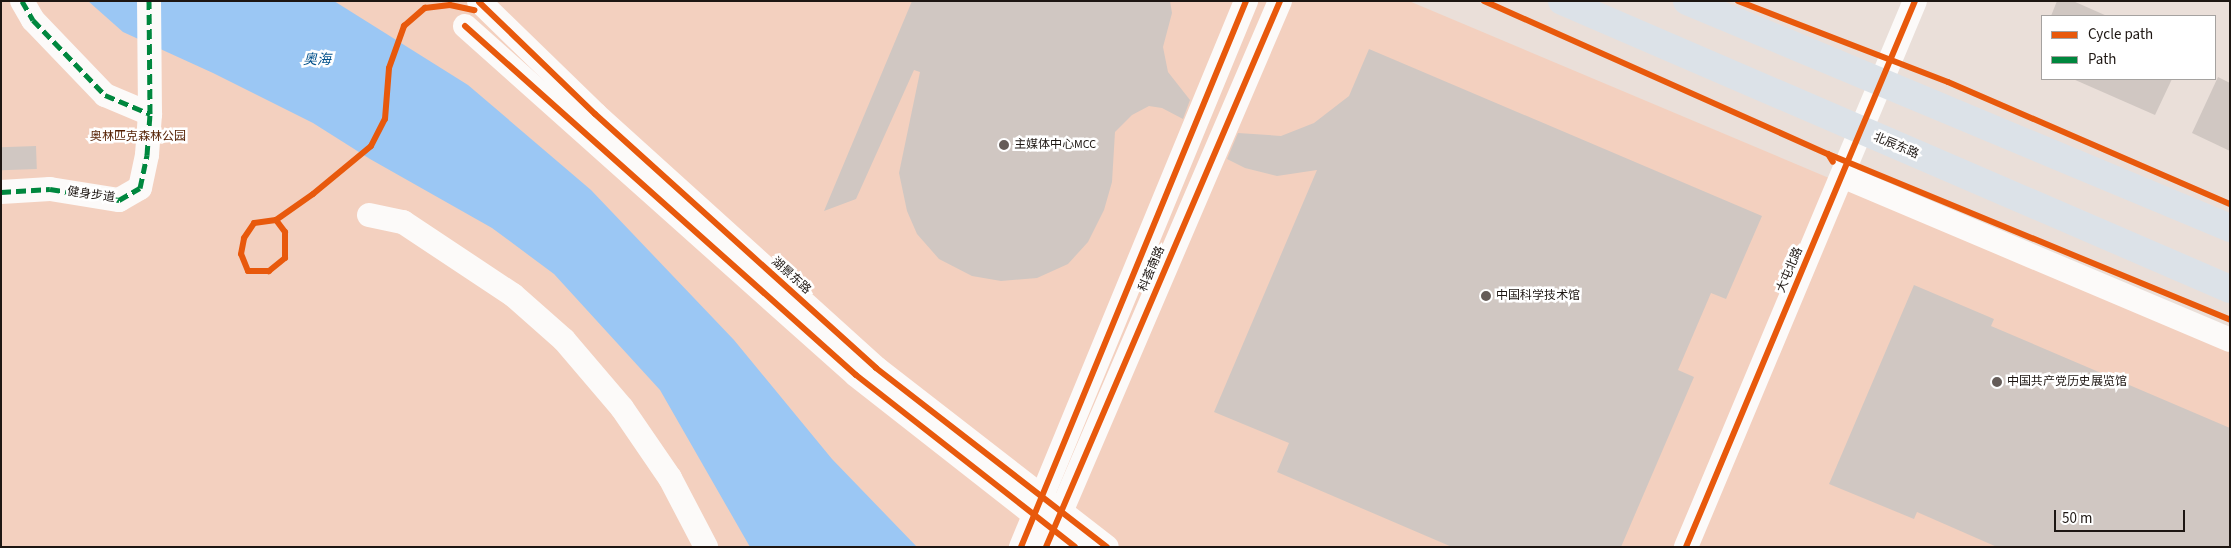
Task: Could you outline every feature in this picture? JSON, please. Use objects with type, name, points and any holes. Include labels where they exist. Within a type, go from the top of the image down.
[{"type":"main road","name":"北辰东路","points":[[1562,1],[2230,289]]},
{"type":"main road","points":[[1687,1],[1880,84],[2230,228]]},
{"type":"street","points":[[22,1],[33,20],[105,95],[150,114]]},
{"type":"street","name":"健身步道","points":[[1,192],[50,189],[119,200],[140,188],[147,155],[150,114],[149,1]]},
{"type":"street","name":"科荟南路","points":[[1021,547],[1246,1]]},
{"type":"street","name":"科荟南路","points":[[1053,530],[1280,1]]},
{"type":"street","name":"大屯北路","points":[[1686,547],[1842,176],[1859,130],[1915,1]]},
{"type":"street","name":"湖景东路","points":[[479,2],[595,114],[876,368],[1037,506],[1053,530],[1075,547]]},
{"type":"street","name":"湖景东路","points":[[466,26],[856,375],[1037,506]]},
{"type":"street","points":[[518,73],[523,60],[535,56]]},
{"type":"street","points":[[1842,176],[2230,340]]},
{"type":"street","points":[[369,215],[404,222],[513,295],[564,340],[622,408],[670,478],[706,547]]},
{"type":"street","name":"湖景东路","points":[[1053,530],[1107,547]]},
{"type":"green space","name":"奥林匹克森林公园","points":[[1,1],[1409,1],[2230,347],[2230,547],[1,547]]},
{"type":"water","name":"奥海","points":[[88,1],[334,1],[468,85],[591,190],[734,340],[832,459],[917,547],[750,547],[660,390],[554,274],[492,228],[370,159],[313,123],[213,73],[123,32]]},
{"type":"building","name":"主媒体中心MCC","points":[[912,1],[1170,1],[1172,13],[1163,47],[1168,72],[1190,100],[1183,119],[1162,108],[1149,106],[1132,115],[1115,132],[1112,182],[1104,210],[1088,242],[1068,264],[1037,278],[1001,281],[972,276],[939,259],[917,234],[907,211],[899,173],[920,72],[914,70],[856,199],[824,211]]},
{"type":"building","points":[[2057,1],[2073,1],[2105,15],[2051,15]]},
{"type":"building","name":"中国科学技术馆","points":[[1369,49],[1762,216],[1726,299],[1711,293],[1678,370],[1694,377],[1621,547],[1452,547],[1277,472],[1289,443],[1214,412],[1317,170],[1277,176],[1245,168],[1227,159],[1238,133],[1281,136],[1314,123],[1349,96]]},
{"type":"building","points":[[2218,77],[2230,83],[2230,151],[2192,133]]},
{"type":"building","points":[[2075,80],[2172,80],[2155,115]]},
{"type":"building","points":[[36,146],[37,169],[2,170],[1,147]]},
{"type":"building","name":"中国共产党历史展览馆","points":[[1914,285],[1994,319],[1991,326],[2230,428],[2230,547],[1997,547],[1917,512],[1914,519],[1829,484]]},
{"type":"marked path","points":[[22,1],[33,20],[105,95],[150,114]]},
{"type":"marked path","points":[[1,192],[50,189],[119,200],[140,188],[147,155],[150,114],[149,1]]},
{"type":"cycle path","points":[[1021,547],[1246,1]]},
{"type":"cycle path","points":[[1046,547],[1280,1]]},
{"type":"cycle path","points":[[1484,1],[1828,154],[1833,162]]},
{"type":"cycle path","points":[[1738,1],[1948,82],[2230,204]]},
{"type":"cycle path","points":[[1686,547],[1915,1]]},
{"type":"cycle path","points":[[479,2],[595,114],[876,368],[1107,547]]},
{"type":"cycle path","points":[[276,220],[285,232],[285,258],[269,271],[248,271],[241,254],[244,238],[254,223],[276,220],[313,194],[371,146],[385,119],[389,68],[404,26],[425,8],[450,5],[474,10]]},
{"type":"cycle path","points":[[465,26],[856,375],[1075,547]]},
{"type":"cycle path","points":[[1828,154],[2230,320]]},
{"type":"place","name":"主媒体中心MCC","points":[[1004,145]]},
{"type":"place","name":"中国科学技术馆","points":[[1486,296]]},
{"type":"place","name":"中国共产党历史展览馆","points":[[1997,382]]}]
